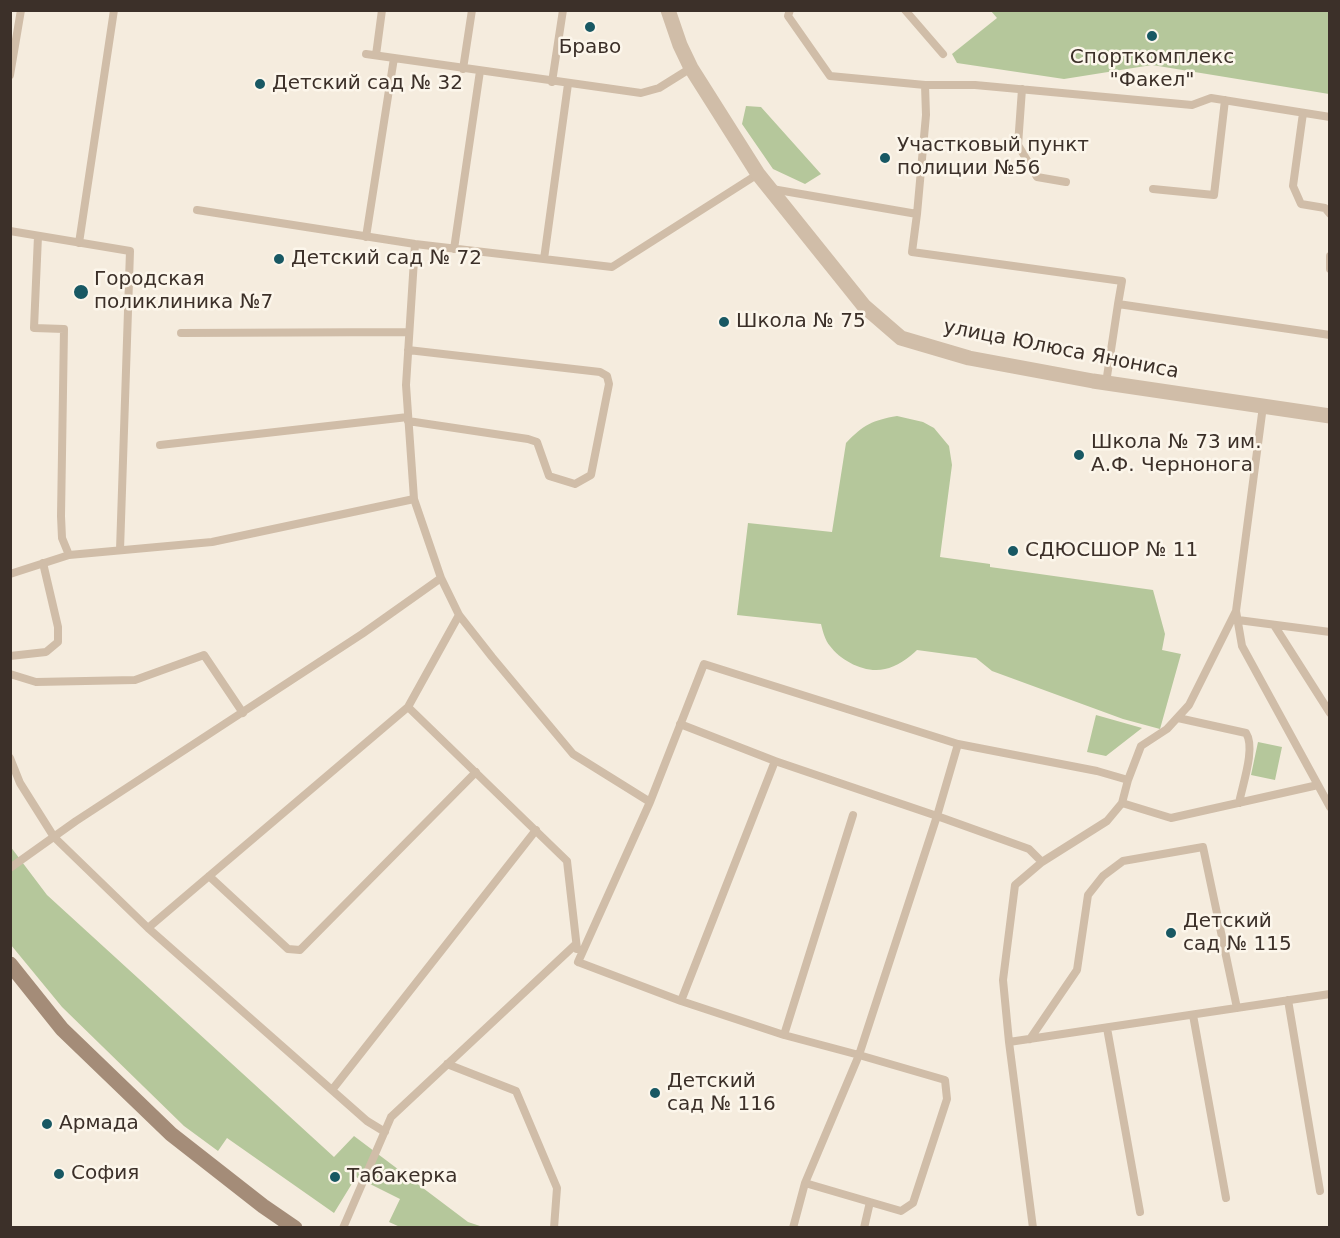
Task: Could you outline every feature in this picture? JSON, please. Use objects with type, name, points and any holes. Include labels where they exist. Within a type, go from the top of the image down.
[{"type":"street","name":"улица Юлюса Янониса","points":[[668,10],[691,68],[759,174],[864,306],[901,338],[969,358],[1106,383],[1329,416]]},
{"type":"street","points":[[10,964],[62,1029],[171,1134],[263,1206],[295,1227]]},
{"type":"lane","points":[[10,75],[21,10]]},
{"type":"lane","points":[[80,243],[114,10]]},
{"type":"lane","points":[[376,56],[382,10]]},
{"type":"lane","points":[[463,69],[472,10]]},
{"type":"lane","points":[[552,82],[563,10]]},
{"type":"lane","points":[[790,10],[788,16],[830,76],[925,85],[975,85],[1192,105],[1211,98],[1329,117]]},
{"type":"lane","points":[[905,10],[943,54]]},
{"type":"lane","points":[[366,54],[642,93],[659,88],[691,68]]},
{"type":"lane","points":[[366,237],[394,58]]},
{"type":"lane","points":[[454,249],[480,71]]},
{"type":"lane","points":[[544,259],[568,84]]},
{"type":"lane","points":[[925,85],[926,115],[912,252],[1122,280],[1106,383]]},
{"type":"lane","points":[[1022,89],[1018,145],[1037,177],[1066,182]]},
{"type":"lane","points":[[1153,189],[1214,195],[1225,100]]},
{"type":"lane","points":[[1303,113],[1293,186],[1301,204],[1325,208],[1329,214]]},
{"type":"lane","points":[[197,210],[415,244],[612,267],[759,174]]},
{"type":"lane","points":[[771,189],[917,214]]},
{"type":"lane","points":[[10,231],[130,251],[120,550]]},
{"type":"lane","points":[[38,236],[34,328],[64,329],[61,516],[62,538],[69,555]]},
{"type":"lane","points":[[415,244],[406,385],[414,499],[441,578],[459,615],[573,754],[650,802]]},
{"type":"lane","points":[[1329,256],[1329,269]]},
{"type":"lane","points":[[1118,304],[1329,335]]},
{"type":"lane","points":[[181,333],[409,332]]},
{"type":"lane","points":[[160,445],[408,419],[528,439],[537,442],[549,476],[575,484],[591,476],[609,384],[607,376],[600,372],[408,351]]},
{"type":"lane","points":[[1033,1227],[1002,980],[1015,885],[1042,862],[1107,821],[1122,803],[1141,746],[1167,729],[1189,705],[1236,611],[1263,406]]},
{"type":"lane","points":[[10,574],[69,555],[212,542],[414,499]]},
{"type":"lane","points":[[10,656],[46,652],[57,642],[58,627],[43,563]]},
{"type":"lane","points":[[10,868],[441,578]]},
{"type":"lane","points":[[1236,611],[1242,646],[1329,807]]},
{"type":"lane","points":[[148,928],[408,707],[459,615]]},
{"type":"lane","points":[[1238,620],[1329,632]]},
{"type":"lane","points":[[1274,625],[1329,713]]},
{"type":"lane","points":[[10,674],[36,682],[135,680],[204,655],[243,713]]},
{"type":"lane","points":[[578,962],[650,802],[704,664],[958,744],[1097,771],[1128,780]]},
{"type":"lane","points":[[408,707],[567,861],[578,962]]},
{"type":"lane","points":[[1178,718],[1246,734],[1250,739],[1250,750],[1239,803]]},
{"type":"lane","points":[[680,724],[775,761],[1029,849],[1042,862]]},
{"type":"lane","points":[[793,1227],[805,1183],[859,1055],[937,816],[958,744]]},
{"type":"lane","points":[[10,758],[20,783],[54,837],[148,928],[367,1121],[385,1132]]},
{"type":"lane","points":[[681,1001],[775,761]]},
{"type":"lane","points":[[209,876],[288,949],[300,950],[476,772]]},
{"type":"lane","points":[[1122,803],[1171,818],[1318,785]]},
{"type":"lane","points":[[784,1035],[853,815]]},
{"type":"lane","points":[[332,1090],[536,830]]},
{"type":"lane","points":[[1030,1039],[1077,970],[1088,896],[1103,876],[1123,861],[1203,847],[1237,1008]]},
{"type":"lane","points":[[343,1227],[391,1117],[576,944]]},
{"type":"lane","points":[[578,962],[681,1001],[784,1035],[945,1080],[947,1099],[913,1203],[901,1210],[805,1183]]},
{"type":"lane","points":[[1009,1042],[1329,994]]},
{"type":"lane","points":[[1288,1000],[1320,1191]]},
{"type":"lane","points":[[1193,1015],[1226,1198]]},
{"type":"lane","points":[[1107,1028],[1140,1212]]},
{"type":"lane","points":[[447,1064],[516,1091],[557,1188],[554,1227]]},
{"type":"lane","points":[[864,1227],[870,1202]]},
{"type":"green space","name":"Спорткомплекс \"Факел\"","points":[[991,11],[1329,11],[1329,94],[1152,65],[1064,79],[957,63],[952,54],[997,18]]},
{"type":"green space","points":[[746,106],[761,107],[821,174],[805,184],[773,169],[742,124]]},
{"type":"green space","points":[[897,416],[923,422],[934,428],[949,446],[952,465],[940,557],[990,564],[990,567],[1153,590],[1165,634],[1162,650],[1181,654],[1160,729],[1123,719],[992,671],[976,658],[917,650],[894,666],[870,670],[854,665],[835,652],[823,633],[821,624],[737,615],[748,523],[832,532],[846,443],[869,424]]},
{"type":"green space","points":[[1096,715],[1142,728],[1106,756],[1087,752]]},
{"type":"green space","points":[[1258,742],[1282,747],[1275,780],[1251,775]]},
{"type":"green space","points":[[10,846],[47,895],[334,1157],[354,1136],[468,1222],[483,1227],[400,1227],[389,1222],[400,1199],[356,1177],[334,1213],[227,1138],[218,1151],[184,1126],[62,1007],[11,945]]},
{"type":"place","name":"Браво","points":[[590,27]]},
{"type":"place","name":"Спорткомплекс \"Факел\"","points":[[1152,36]]},
{"type":"place","name":"Детский сад № 32","points":[[260,84]]},
{"type":"place","name":"Участковый пункт полиции №56","points":[[885,158]]},
{"type":"place","name":"Детский сад № 72","points":[[279,259]]},
{"type":"place","name":"Городская поликлиника №7","points":[[81,292]]},
{"type":"place","name":"Школа № 75","points":[[724,322]]},
{"type":"place","name":"Школа № 73 им. А.Ф. Чернонога","points":[[1079,455]]},
{"type":"place","name":"СДЮСШОР № 11","points":[[1013,551]]},
{"type":"place","name":"Детский сад № 115","points":[[1171,933]]},
{"type":"place","name":"Детский сад № 116","points":[[655,1093]]},
{"type":"place","name":"Армада","points":[[47,1124]]},
{"type":"place","name":"София","points":[[59,1174]]},
{"type":"place","name":"Табакерка","points":[[335,1177]]}]
